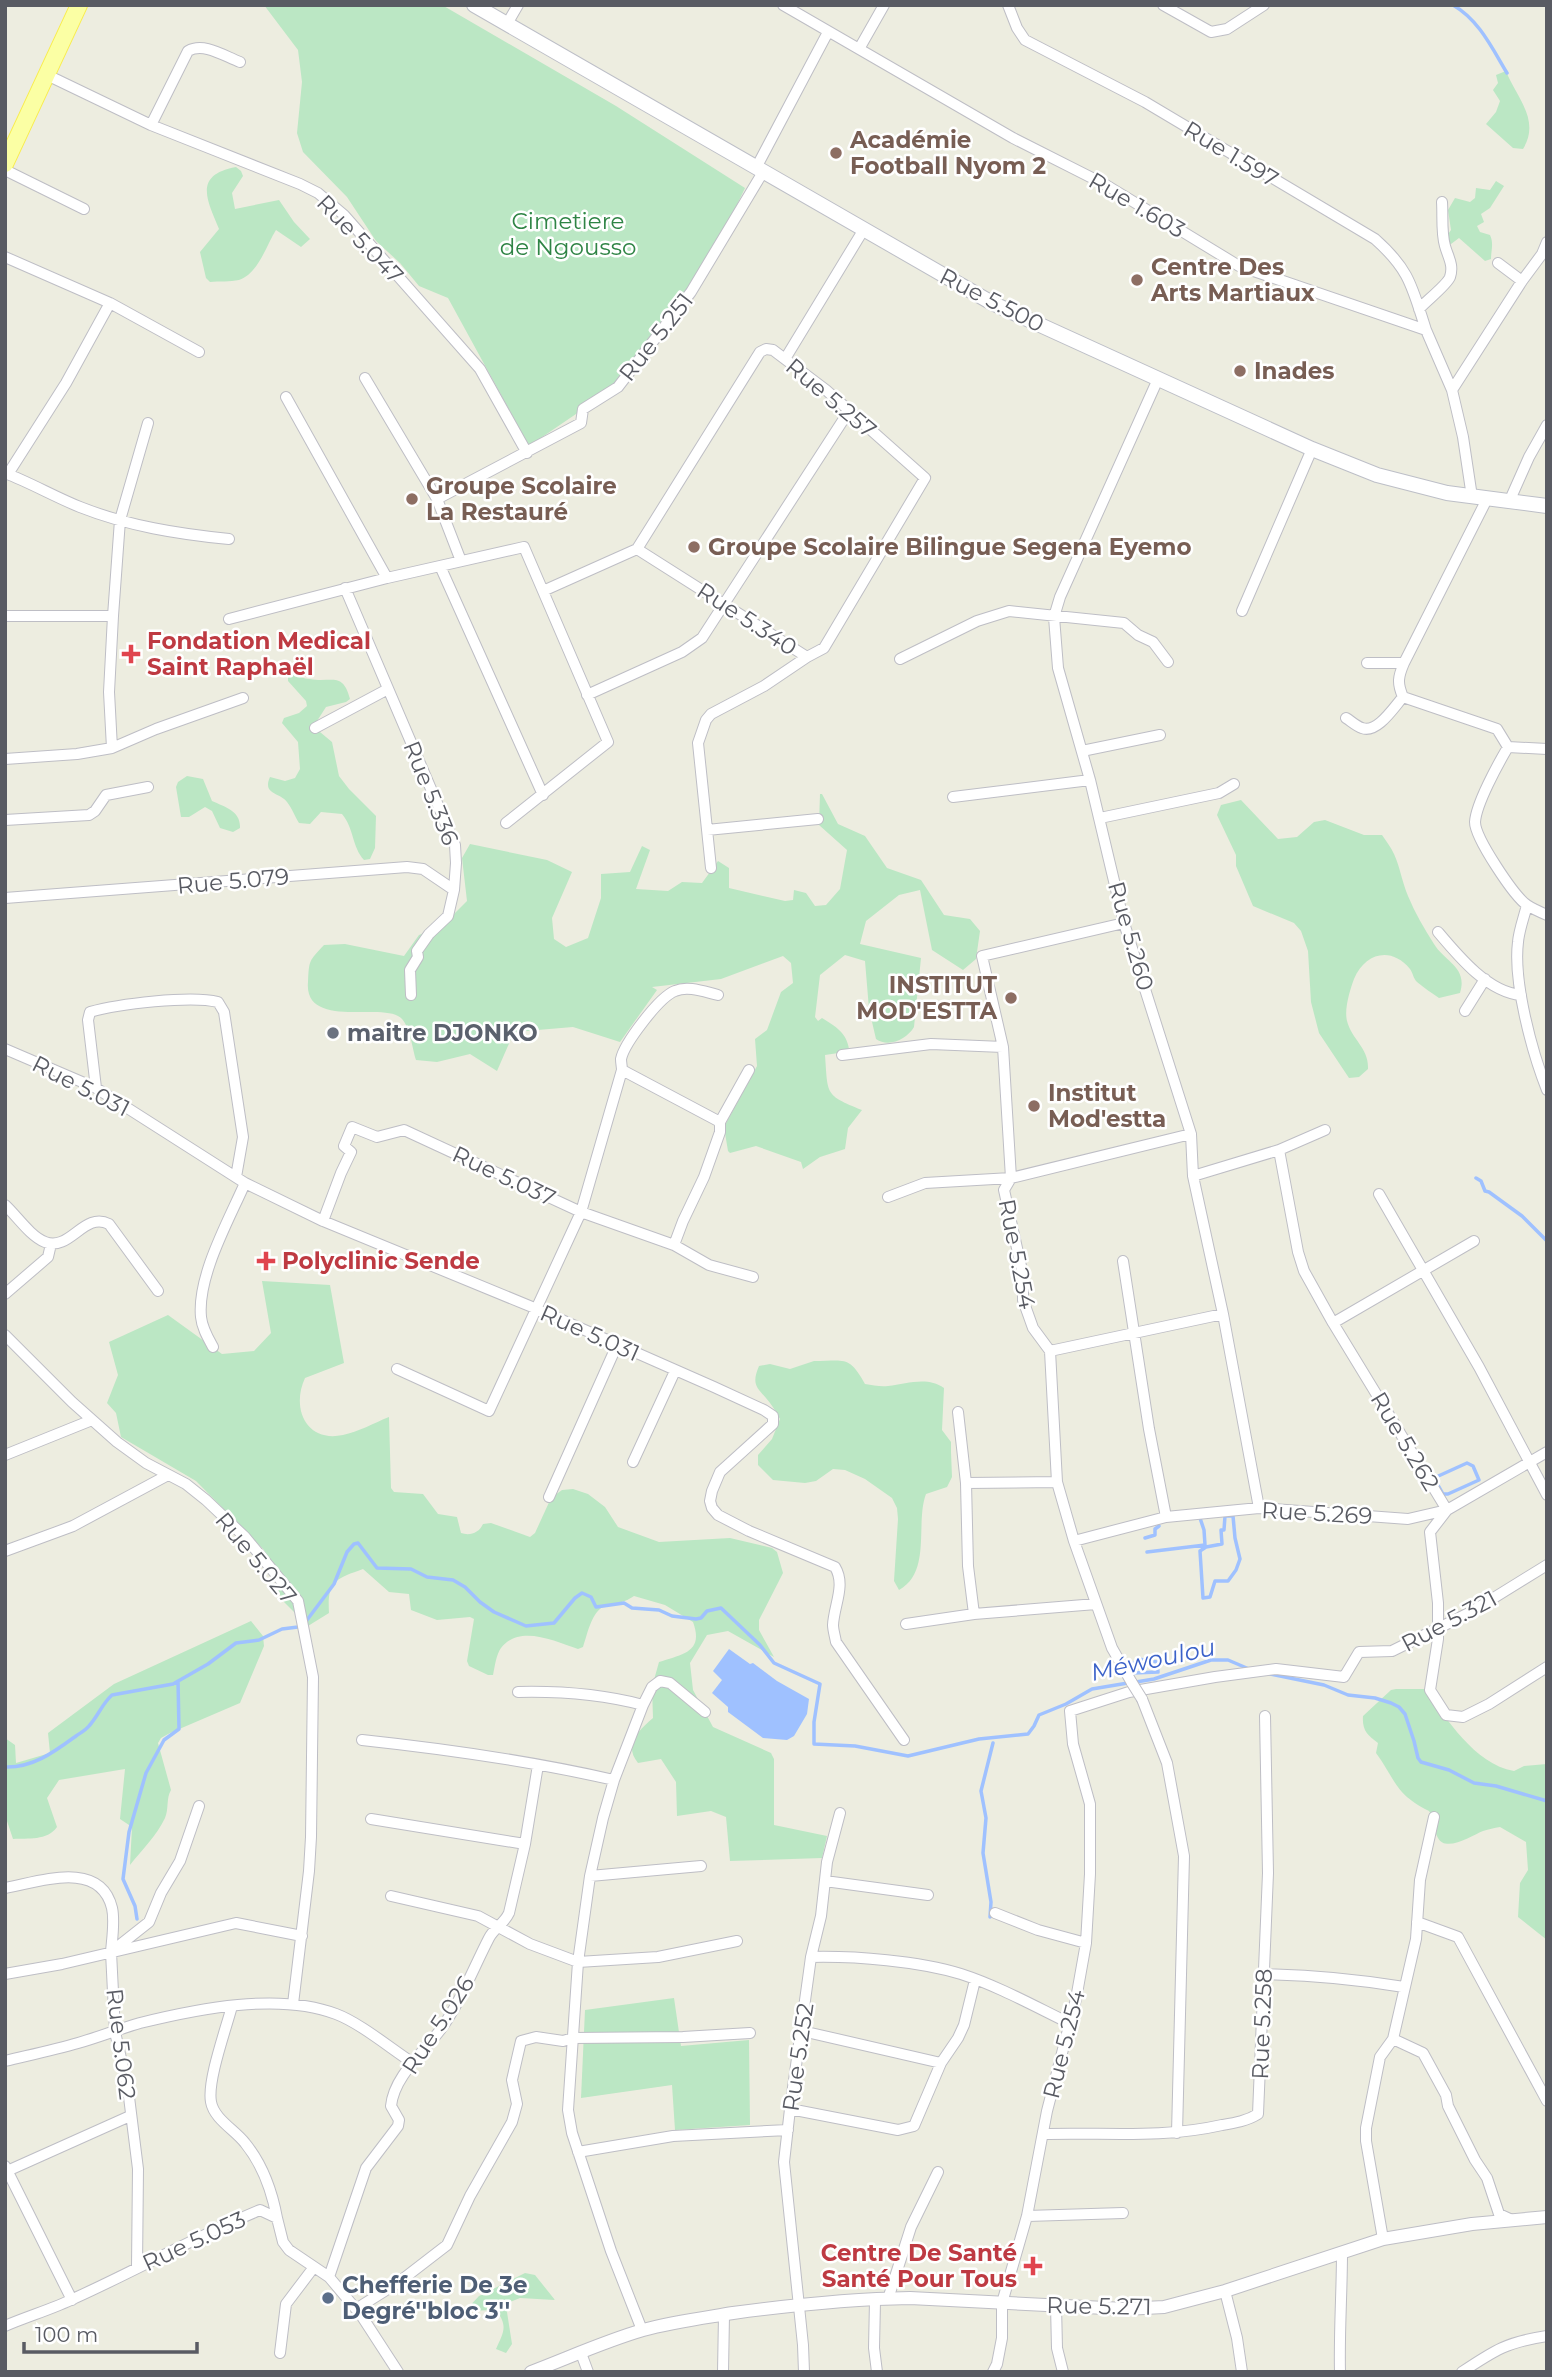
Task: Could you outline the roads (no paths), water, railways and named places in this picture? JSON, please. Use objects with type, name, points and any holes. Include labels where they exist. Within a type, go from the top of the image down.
[{"type":"main road","points":[[5,164],[79,5]]},
{"type":"main road","name":"Rue 5.500","points":[[474,5],[992,303],[1312,449],[1377,475],[1423,488],[1547,506]]},
{"type":"street","points":[[507,24],[517,5]]},
{"type":"street","name":"Rue 1.603","points":[[783,5],[1013,138],[1106,185],[1239,267],[1426,330]]},
{"type":"street","points":[[859,49],[884,5]]},
{"type":"street","name":"Rue 1.597","points":[[1008,5],[1017,29],[1025,40],[1145,102],[1375,239],[1395,256],[1408,275],[1426,330]]},
{"type":"street","points":[[1163,5],[1211,32],[1227,29],[1264,5]]},
{"type":"street","points":[[760,170],[828,32]]},
{"type":"street","points":[[151,125],[188,51],[195,47],[206,49],[240,62]]},
{"type":"street","name":"Rue 5.047","points":[[47,75],[151,125],[318,193],[335,208],[480,369],[527,453]]},
{"type":"street","points":[[5,170],[84,209]]},
{"type":"street","name":"Rue 5.251","points":[[437,499],[581,422],[583,409],[618,387],[698,281],[760,170]]},
{"type":"street","points":[[1419,309],[1445,286],[1450,277],[1451,263],[1444,244],[1442,202]]},
{"type":"street","points":[[785,359],[864,229]]},
{"type":"street","points":[[1452,390],[1542,254],[1547,242]]},
{"type":"street","points":[[5,257],[110,303],[199,352]]},
{"type":"street","points":[[1498,263],[1522,281]]},
{"type":"street","points":[[110,303],[66,383],[6,474],[80,507],[120,520],[180,534],[229,539]]},
{"type":"street","points":[[1426,330],[1452,390],[1480,498],[1404,663],[1398,677],[1398,687],[1403,698],[1497,729],[1508,747]]},
{"type":"street","name":"Rue 5.257","points":[[638,548],[760,352],[773,350],[849,411],[925,478],[824,648],[807,657]]},
{"type":"street","points":[[365,378],[437,499],[461,561]]},
{"type":"street","name":"Rue 5.260","points":[[1158,379],[1060,597],[1054,617],[1058,667],[1100,818],[1125,923],[1191,1134],[1193,1176],[1223,1314],[1259,1508]]},
{"type":"street","points":[[286,397],[387,578]]},
{"type":"street","points":[[587,695],[691,648],[702,638],[849,411]]},
{"type":"street","points":[[112,748],[108,692],[120,520],[148,423]]},
{"type":"street","points":[[1509,502],[1547,425]]},
{"type":"street","points":[[1242,611],[1312,449]]},
{"type":"street","points":[[229,619],[387,578],[524,547],[608,742],[506,823]]},
{"type":"street","points":[[543,591],[638,548]]},
{"type":"street","name":"Rue 5.340","points":[[638,548],[807,657],[764,686],[711,714],[706,720],[698,743],[711,868]]},
{"type":"street","points":[[440,566],[543,795]]},
{"type":"street","name":"Rue 5.336","points":[[345,589],[455,845],[454,890],[448,916],[429,934],[417,951],[418,957],[410,970],[411,995]]},
{"type":"street","points":[[900,659],[994,614],[1009,611],[1124,623],[1138,635],[1153,642],[1168,662]]},
{"type":"street","points":[[5,616],[113,615]]},
{"type":"street","points":[[1367,663],[1404,663]]},
{"type":"street","points":[[315,728],[388,689]]},
{"type":"street","points":[[5,759],[76,754],[112,748],[150,731],[243,698]]},
{"type":"street","points":[[1346,718],[1363,729],[1370,729],[1378,725],[1403,698]]},
{"type":"street","points":[[1082,751],[1160,734]]},
{"type":"street","points":[[1508,747],[1547,748]]},
{"type":"street","points":[[1508,747],[1495,769],[1476,816],[1476,829],[1514,892],[1527,905],[1547,915]]},
{"type":"street","points":[[953,797],[1090,780]]},
{"type":"street","points":[[1100,818],[1219,793],[1234,784]]},
{"type":"street","points":[[5,820],[89,815],[106,795],[148,788]]},
{"type":"street","points":[[707,830],[818,819]]},
{"type":"street","name":"Rue 5.079","points":[[5,898],[407,867],[423,870],[454,890]]},
{"type":"street","points":[[1527,905],[1518,942],[1521,995],[1547,1090]]},
{"type":"street","name":"Rue 5.254","points":[[1050,1351],[1033,1328],[1023,1300],[1023,1275],[1004,1190],[1011,1178],[1003,1047],[982,956],[1125,923]]},
{"type":"street","points":[[1438,932],[1452,949],[1485,979],[1502,991],[1521,995]]},
{"type":"street","points":[[1465,1011],[1485,979]]},
{"type":"street","points":[[397,1369],[489,1411],[581,1212],[622,1070],[621,1057],[653,1009],[665,997],[686,988],[718,995]]},
{"type":"street","points":[[96,1088],[88,1020],[90,1012],[170,1000],[208,999],[218,1002],[224,1012],[243,1137],[240,1180],[205,1283],[201,1317],[213,1347]]},
{"type":"street","points":[[842,1055],[930,1044],[1003,1047]]},
{"type":"street","name":"Rue 5.031","points":[[5,1049],[96,1088],[240,1180],[323,1221],[537,1309],[773,1416],[773,1424],[720,1472],[712,1491],[712,1508],[718,1515],[749,1531],[835,1567],[840,1575],[833,1627],[836,1642],[904,1740]]},
{"type":"street","points":[[622,1070],[720,1122]]},
{"type":"street","points":[[674,1245],[704,1177],[720,1132],[720,1122],[749,1070]]},
{"type":"street","name":"Rue 5.037","points":[[323,1221],[351,1152],[344,1146],[352,1127],[377,1138],[404,1130],[581,1212],[674,1245],[709,1265],[753,1277]]},
{"type":"street","points":[[1193,1176],[1279,1150],[1325,1130]]},
{"type":"street","points":[[888,1197],[925,1183],[1011,1178],[1191,1134]]},
{"type":"street","name":"Rue 5.262","points":[[1279,1150],[1300,1261],[1333,1323],[1447,1510],[1430,1532],[1438,1629],[1430,1690],[1446,1715],[1463,1717],[1489,1704],[1547,1667]]},
{"type":"street","points":[[1379,1194],[1479,1367],[1547,1495]]},
{"type":"street","points":[[5,1205],[42,1241],[51,1244],[63,1241],[88,1224],[102,1220],[109,1224],[158,1291]]},
{"type":"street","points":[[1333,1323],[1474,1241]]},
{"type":"street","points":[[5,1294],[48,1257],[51,1244]]},
{"type":"street","points":[[1123,1261],[1149,1429],[1166,1517]]},
{"type":"street","points":[[1177,2133],[1184,1856],[1167,1763],[1142,1699],[1112,1648],[1074,1541],[1057,1482],[1050,1351],[1223,1314]]},
{"type":"street","name":"Rue 5.027","points":[[5,1335],[117,1442],[146,1463],[186,1484],[206,1500],[245,1537],[298,1601],[313,1676],[311,1837],[293,2004]]},
{"type":"street","points":[[549,1497],[617,1345]]},
{"type":"street","points":[[633,1462],[675,1371]]},
{"type":"street","points":[[958,1412],[966,1483],[968,1566],[974,1614]]},
{"type":"street","points":[[7,1450],[92,1420]]},
{"type":"street","name":"Rue 5.269","points":[[1074,1541],[1166,1517],[1259,1508],[1408,1519],[1447,1510],[1547,1452]]},
{"type":"street","points":[[5,1551],[73,1526],[168,1475]]},
{"type":"street","points":[[966,1483],[1057,1482]]},
{"type":"street","name":"Rue 5.321","points":[[1070,1711],[1129,1692],[1276,1669],[1344,1678],[1359,1652],[1392,1651],[1471,1612],[1547,1565]]},
{"type":"street","points":[[906,1624],[974,1614],[1096,1604]]},
{"type":"street","points":[[642,2330],[611,2251],[572,2133],[568,2110],[578,1962],[590,1876],[603,1818],[614,1780],[652,1687],[660,1681],[670,1683],[705,1712]]},
{"type":"street","points":[[518,1692],[556,1691],[598,1695],[643,1706]]},
{"type":"street","name":"Rue 5.254","points":[[993,2372],[1002,2338],[1002,2302],[1027,2216],[1086,1943],[1090,1804],[1073,1744],[1070,1711]]},
{"type":"street","name":"Rue 5.258","points":[[1043,2134],[1136,2136],[1177,2133],[1233,2123],[1258,2114],[1268,1873],[1265,1716]]},
{"type":"street","points":[[362,1740],[423,1746],[614,1780]]},
{"type":"street","name":"Rue 5.026","points":[[329,2277],[366,2168],[398,2126],[399,2120],[391,2106],[392,2097],[413,2063],[453,2010],[490,1935],[509,1913],[525,1844],[538,1765]]},
{"type":"street","points":[[111,1952],[149,1922],[161,1893],[180,1861],[199,1806]]},
{"type":"street","name":"Rue 5.252","points":[[804,2372],[784,2174],[811,1956],[821,1916],[829,1850],[840,1814]]},
{"type":"street","points":[[1383,2239],[1366,2128],[1380,2057],[1393,2039],[1416,1939],[1420,1880],[1434,1817]]},
{"type":"street","points":[[371,1819],[525,1844]]},
{"type":"street","points":[[590,1876],[701,1866]]},
{"type":"street","name":"Rue 5.062","points":[[5,1888],[71,1877],[93,1881],[112,1908],[115,2032],[128,2090],[138,2169],[137,2267]]},
{"type":"street","points":[[825,1881],[928,1895]]},
{"type":"street","points":[[391,1896],[478,1916],[530,1944],[578,1962],[658,1957],[737,1941]]},
{"type":"street","points":[[995,1913],[1038,1930],[1086,1943]]},
{"type":"street","points":[[1417,1922],[1458,1937],[1547,2101]]},
{"type":"street","points":[[5,1974],[62,1964],[236,1923],[302,1936]]},
{"type":"street","points":[[811,1956],[842,1956],[960,1974],[993,1986],[1069,2023]]},
{"type":"street","points":[[1264,1975],[1313,1975],[1404,1987]]},
{"type":"street","points":[[790,2109],[898,2130],[914,2126],[941,2063],[964,2025],[975,1980]]},
{"type":"street","points":[[5,2061],[156,2020],[232,2006],[293,2004],[338,2015],[413,2063]]},
{"type":"street","points":[[232,2006],[212,2080],[211,2105],[214,2112],[246,2144],[262,2171],[270,2186],[277,2218]]},
{"type":"street","points":[[802,2032],[941,2063]]},
{"type":"street","points":[[356,2309],[399,2282],[447,2245],[470,2196],[512,2122],[517,2104],[512,2080],[521,2040],[536,2037],[564,2041],[573,2038],[750,2034]]},
{"type":"street","points":[[1393,2039],[1423,2053],[1446,2095],[1448,2106],[1475,2160],[1487,2178],[1500,2210],[1499,2214],[1512,2220]]},
{"type":"street","points":[[72,2300],[6,2170],[131,2116]]},
{"type":"street","points":[[578,2152],[673,2136],[788,2130]]},
{"type":"street","points":[[877,2372],[874,2348],[882,2300],[911,2227],[938,2172]]},
{"type":"street","name":"Rue 5.053","points":[[5,2326],[72,2300],[221,2226],[260,2210],[277,2218],[283,2242],[329,2277],[356,2309],[398,2372]]},
{"type":"street","points":[[1027,2216],[1123,2213]]},
{"type":"street","name":"Rue 5.271","points":[[531,2372],[642,2330],[833,2300],[1002,2302],[1125,2309],[1164,2307],[1225,2291],[1383,2239],[1472,2224],[1547,2217]]},
{"type":"street","points":[[1340,2372],[1342,2252]]},
{"type":"street","points":[[280,2353],[286,2304],[314,2267]]},
{"type":"street","points":[[1225,2291],[1242,2372]]},
{"type":"street","points":[[1056,2306],[1057,2348],[1063,2372]]},
{"type":"street","points":[[723,2372],[724,2315]]},
{"type":"street","points":[[1462,2372],[1496,2349],[1547,2336]]},
{"type":"street","points":[[581,2353],[588,2372]]},
{"type":"water","points":[[729,1649],[809,1699],[807,1714],[794,1736],[787,1740],[763,1738],[728,1712],[728,1707],[712,1693],[722,1680],[713,1671]]},
{"type":"waterway","points":[[1453,5],[1478,27],[1507,73]]},
{"type":"waterway","points":[[1476,1178],[1481,1181],[1485,1191],[1522,1216],[1547,1241]]},
{"type":"waterway","points":[[1467,1463],[1473,1466],[1479,1480],[1443,1494],[1434,1478],[1467,1463]]},
{"type":"waterway","points":[[1225,1516],[1233,1516],[1240,1559],[1228,1581],[1215,1581],[1210,1597],[1203,1598],[1200,1551],[1222,1544],[1221,1530],[1224,1530],[1225,1516]]},
{"type":"waterway","points":[[1147,1552],[1205,1545],[1200,1518]]},
{"type":"waterway","points":[[1145,1538],[1155,1535],[1155,1529],[1159,1526]]},
{"type":"waterway","name":"Méwoulou","points":[[5,1767],[34,1762],[60,1748],[87,1728],[112,1695],[173,1684],[208,1664],[236,1643],[259,1640],[282,1629],[304,1624],[334,1584],[347,1552],[358,1543],[377,1568],[411,1569],[427,1577],[453,1580],[494,1612],[526,1626],[554,1623],[582,1593],[591,1597],[596,1607],[624,1603],[632,1608],[659,1610],[672,1616],[696,1619],[701,1618],[707,1611],[721,1608],[760,1645],[774,1663],[820,1684],[814,1722],[814,1744],[855,1746],[908,1756],[979,1739],[1028,1734],[1039,1715],[1092,1689],[1128,1683]]},
{"type":"waterway","points":[[1138,1659],[1157,1662],[1158,1672],[1133,1673],[1130,1667],[1138,1659]]},
{"type":"waterway","name":"Méwoulou","points":[[1136,1682],[1154,1679],[1211,1660],[1228,1660],[1249,1669]]},
{"type":"waterway","name":"Méwoulou","points":[[1270,1674],[1324,1685],[1348,1695],[1391,1703],[1405,1714],[1421,1762],[1449,1770],[1474,1783],[1496,1786],[1547,1801]]},
{"type":"waterway","points":[[137,1919],[135,1906],[123,1879],[129,1832],[146,1773],[164,1740],[179,1729],[178,1681]]},
{"type":"waterway","points":[[990,1917],[991,1902],[983,1853],[986,1818],[981,1791],[993,1743]]},
{"type":"place","name":"Académie Football Nyom 2","points":[[836,153]]},
{"type":"place","name":"Centre Des Arts Martiaux","points":[[1137,280]]},
{"type":"place","name":"Inades","points":[[1240,371]]},
{"type":"place","name":"Groupe Scolaire La Restauré","points":[[412,499]]},
{"type":"place","name":"Groupe Scolaire Bilingue Segena Eyemo","points":[[694,547]]},
{"type":"place","name":"Fondation Medical Saint Raphaël","points":[[131,654]]},
{"type":"place","name":"INSTITUT MOD'ESTTA","points":[[1011,998]]},
{"type":"place","name":"maitre DJONKO","points":[[333,1033]]},
{"type":"place","name":"Institut Mod'estta","points":[[1034,1106]]},
{"type":"place","name":"Polyclinic Sende","points":[[266,1261]]},
{"type":"place","name":"Centre De Santé Santé Pour Tous","points":[[1033,2266]]},
{"type":"place","name":"Chefferie De 3e Degré''bloc 3''","points":[[328,2298]]},
{"type":"park label","name":"Cimetiere de Ngousso","points":[[568,234]]}]
